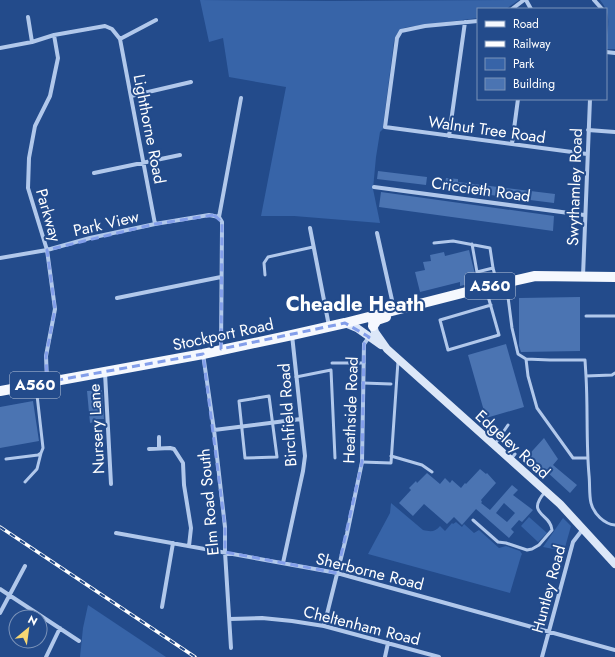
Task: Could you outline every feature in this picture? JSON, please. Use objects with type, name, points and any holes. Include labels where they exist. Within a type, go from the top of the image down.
[{"type":"main road","name":"A560","points":[[368,320],[377,320],[391,315],[394,310],[535,276],[615,277]]},
{"type":"main road","name":"Stockport Road","points":[[0,391],[203,354],[329,326],[368,320]]},
{"type":"main road","points":[[368,320],[369,336]]},
{"type":"main road","name":"Edgeley Road","points":[[368,320],[387,349]]},
{"type":"main road","name":"Edgeley Road","points":[[345,323],[357,328],[387,349],[494,446],[513,457],[545,492],[560,504],[615,564]]},
{"type":"street","points":[[513,8],[525,0]]},
{"type":"street","points":[[594,0],[601,8]]},
{"type":"street","points":[[28,17],[32,42]]},
{"type":"street","points":[[0,48],[32,42],[54,35],[105,26],[112,30],[120,39],[156,20]]},
{"type":"street","points":[[449,136],[465,22],[477,20]]},
{"type":"street","name":"Walnut Tree Road","points":[[465,22],[405,29],[399,34],[385,127],[587,154]]},
{"type":"street","name":"Parkway","points":[[47,382],[46,356],[55,309],[48,250],[28,188],[29,158],[35,126],[50,96],[58,58],[54,35]]},
{"type":"street","name":"Lighthorne Road","points":[[120,39],[156,224]]},
{"type":"street","points":[[131,96],[191,82]]},
{"type":"street","points":[[221,349],[222,222],[219,218],[241,98]]},
{"type":"street","points":[[512,144],[518,100]]},
{"type":"street","name":"Swythamley Road","points":[[583,276],[584,214],[590,100]]},
{"type":"street","points":[[588,130],[615,132]]},
{"type":"street","points":[[94,173],[180,155]]},
{"type":"street","name":"Criccieth Road","points":[[374,187],[584,214]]},
{"type":"street","name":"Park View","points":[[0,258],[48,250],[90,238],[156,224],[209,215],[219,218]]},
{"type":"street","points":[[310,228],[329,326]]},
{"type":"street","points":[[377,234],[394,310]]},
{"type":"street","points":[[117,298],[221,277]]},
{"type":"street","name":"Birchfield Road","points":[[283,563],[304,471],[305,456],[292,335]]},
{"type":"street","name":"Heathside Road","points":[[324,626],[362,462],[364,344],[369,336]]},
{"type":"street","name":"Elm Road South","points":[[203,354],[214,430],[225,527],[225,552],[231,648]]},
{"type":"street","name":"Nursery Lane","points":[[105,372],[111,484]]},
{"type":"street","points":[[214,430],[273,421],[301,419]]},
{"type":"street","points":[[159,438],[159,448]]},
{"type":"street","points":[[149,449],[170,448],[174,450],[183,463],[184,485],[191,528],[189,546]]},
{"type":"street","name":"Huntley Road","points":[[542,657],[572,542],[583,529]]},
{"type":"street","name":"Sherborne Road","points":[[116,533],[337,573],[615,650]]},
{"type":"street","points":[[162,607],[174,543]]},
{"type":"street","points":[[0,613],[25,566]]},
{"type":"street","points":[[0,590],[79,641]]},
{"type":"street","name":"Cheltenham Road","points":[[230,619],[262,618],[324,626],[439,657]]},
{"type":"street","points":[[46,657],[60,628]]},
{"type":"street","points":[[385,657],[388,643]]},
{"type":"lane","points":[[434,243],[453,242],[490,248],[493,268],[498,284]]},
{"type":"lane","points":[[472,244],[477,272],[493,268]]},
{"type":"lane","points":[[265,276],[264,263],[268,257],[313,247]]},
{"type":"lane","points":[[486,287],[491,305],[499,335],[448,350],[440,320],[491,305]]},
{"type":"lane","points":[[508,297],[512,328],[518,354],[526,359],[585,360],[591,503],[600,517],[608,524],[613,525],[615,528]]},
{"type":"lane","points":[[586,316],[615,316]]},
{"type":"lane","points":[[362,462],[391,463],[398,359]]},
{"type":"lane","points":[[526,359],[528,376],[537,408],[573,458],[588,458]]},
{"type":"lane","points":[[332,363],[364,363]]},
{"type":"lane","points":[[296,377],[331,370],[335,458]]},
{"type":"lane","points":[[586,376],[612,375],[615,373]]},
{"type":"lane","points":[[363,383],[391,384]]},
{"type":"lane","points":[[25,482],[37,469],[43,448],[36,384]]},
{"type":"lane","points":[[269,396],[273,421],[277,457],[245,458],[239,401],[269,396]]},
{"type":"lane","points":[[494,446],[508,425]]},
{"type":"lane","points":[[6,459],[38,455],[41,453]]},
{"type":"lane","points":[[391,456],[422,465],[432,472]]},
{"type":"lane","points":[[473,520],[498,542],[506,543],[522,549],[532,549],[542,542],[552,530],[552,526],[540,512],[537,504],[538,500],[545,492]]},
{"type":"highlighted area","points":[[214,215],[222,222],[221,349],[345,323],[369,337],[364,344],[362,462],[337,573],[225,552],[225,527],[203,354],[47,382],[46,356],[55,309],[47,250],[155,224]]},
{"type":"green space","points":[[200,0],[519,0],[507,8],[477,8],[477,18],[408,27],[397,33],[394,41],[383,126],[384,128],[380,132],[376,157],[373,189],[380,223],[294,216],[261,216],[286,87],[229,77],[223,38],[209,42]]},
{"type":"green space","points":[[600,0],[615,0],[615,49],[607,49],[608,17],[607,8]]},
{"type":"green space","points":[[391,503],[423,530],[433,531],[440,526],[445,531],[452,523],[453,524],[456,522],[462,527],[464,524],[474,533],[479,530],[499,548],[506,546],[520,551],[522,554],[510,593],[368,554],[390,513]]},
{"type":"green space","points":[[529,517],[547,533],[538,542],[521,526]]},
{"type":"green space","points":[[563,518],[571,526],[564,551],[543,547]]},
{"type":"green space","points":[[88,605],[166,657],[80,657],[83,628]]},
{"type":"building","points":[[378,171],[427,177],[426,185],[377,179]]},
{"type":"building","points":[[446,178],[458,179],[458,182],[555,194],[554,203],[444,189]]},
{"type":"building","points":[[381,192],[554,216],[553,231],[379,207]]},
{"type":"building","points":[[469,250],[477,282],[460,286],[460,282],[420,292],[415,272],[425,270],[423,262],[431,261],[430,255],[444,252],[445,256]]},
{"type":"building","points":[[580,297],[580,351],[521,352],[519,346],[519,298]]},
{"type":"building","points":[[506,344],[524,407],[486,418],[468,355]]},
{"type":"building","points":[[102,390],[104,419],[97,419],[97,421],[90,423],[87,391]]},
{"type":"building","points":[[33,401],[39,441],[0,448],[0,407]]},
{"type":"building","points":[[544,438],[558,459],[553,465],[577,485],[570,493],[547,472],[543,476],[524,460]]},
{"type":"building","points":[[480,469],[486,474],[487,473],[496,483],[481,500],[481,503],[490,510],[512,485],[518,490],[513,495],[533,510],[522,522],[519,520],[511,529],[514,532],[509,538],[476,509],[462,525],[454,517],[447,524],[424,504],[413,516],[399,503],[411,490],[409,488],[416,481],[417,483],[427,473],[440,484],[445,478],[450,483],[452,480],[461,488],[465,483],[466,484]],"holes":[[[504,503],[515,513],[507,522],[496,513]]]},
{"type":"railway","points":[[0,527],[195,657]]},
{"type":"district","name":"Cheadle Heath","points":[[355,304]]}]
